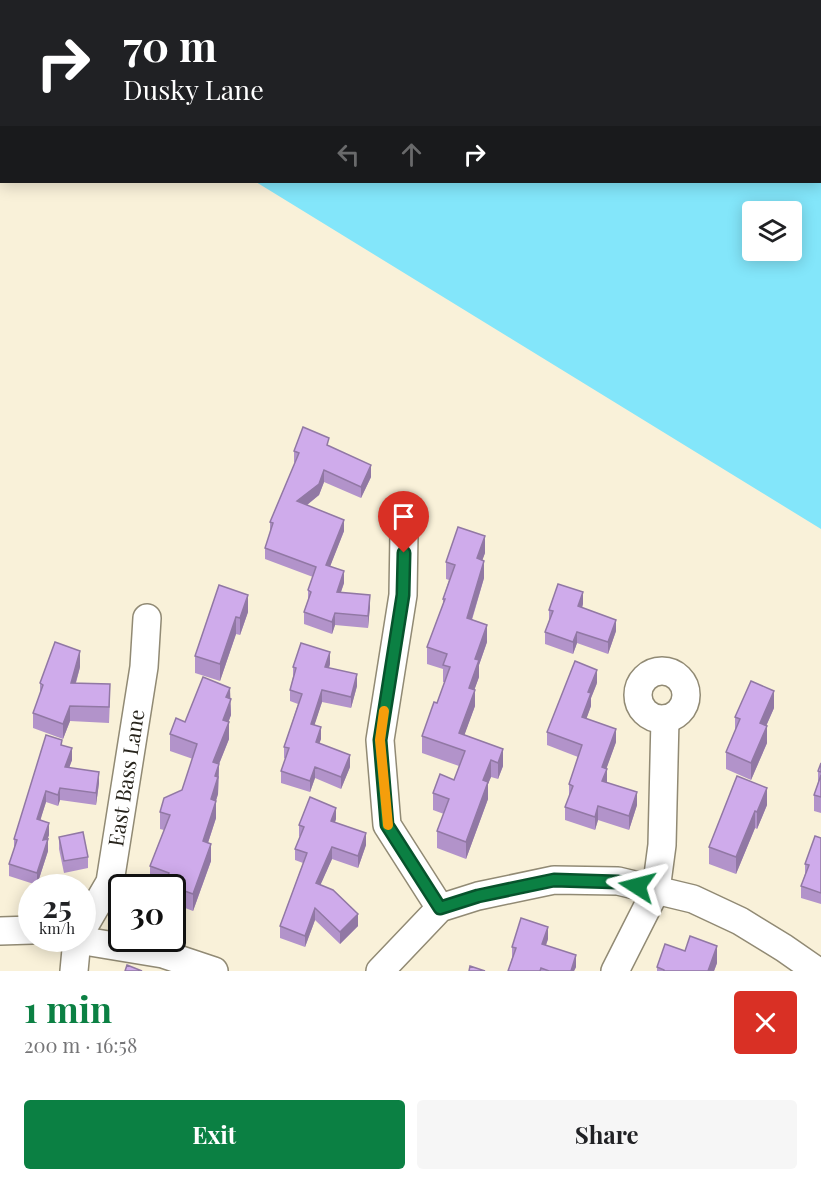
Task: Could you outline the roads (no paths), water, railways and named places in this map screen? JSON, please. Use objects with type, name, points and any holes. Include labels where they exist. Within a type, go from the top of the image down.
[{"type":"street","points":[[404,533],[403,595],[380,740],[387,825],[440,908]]},
{"type":"street","name":"East Bass Lane","points":[[96,905],[110,882],[144,667],[147,618]]},
{"type":"street","points":[[615,971],[656,890],[662,845],[665,719]]},
{"type":"street","points":[[380,971],[440,908],[478,896],[554,880],[618,882],[693,899],[740,921],[817,971]]},
{"type":"street","points":[[0,931],[18,930]]},
{"type":"street","points":[[96,941],[163,954],[214,971]]},
{"type":"street","points":[[74,971],[76,952]]},
{"type":"water","points":[[258,183],[821,183],[821,529]]}]
